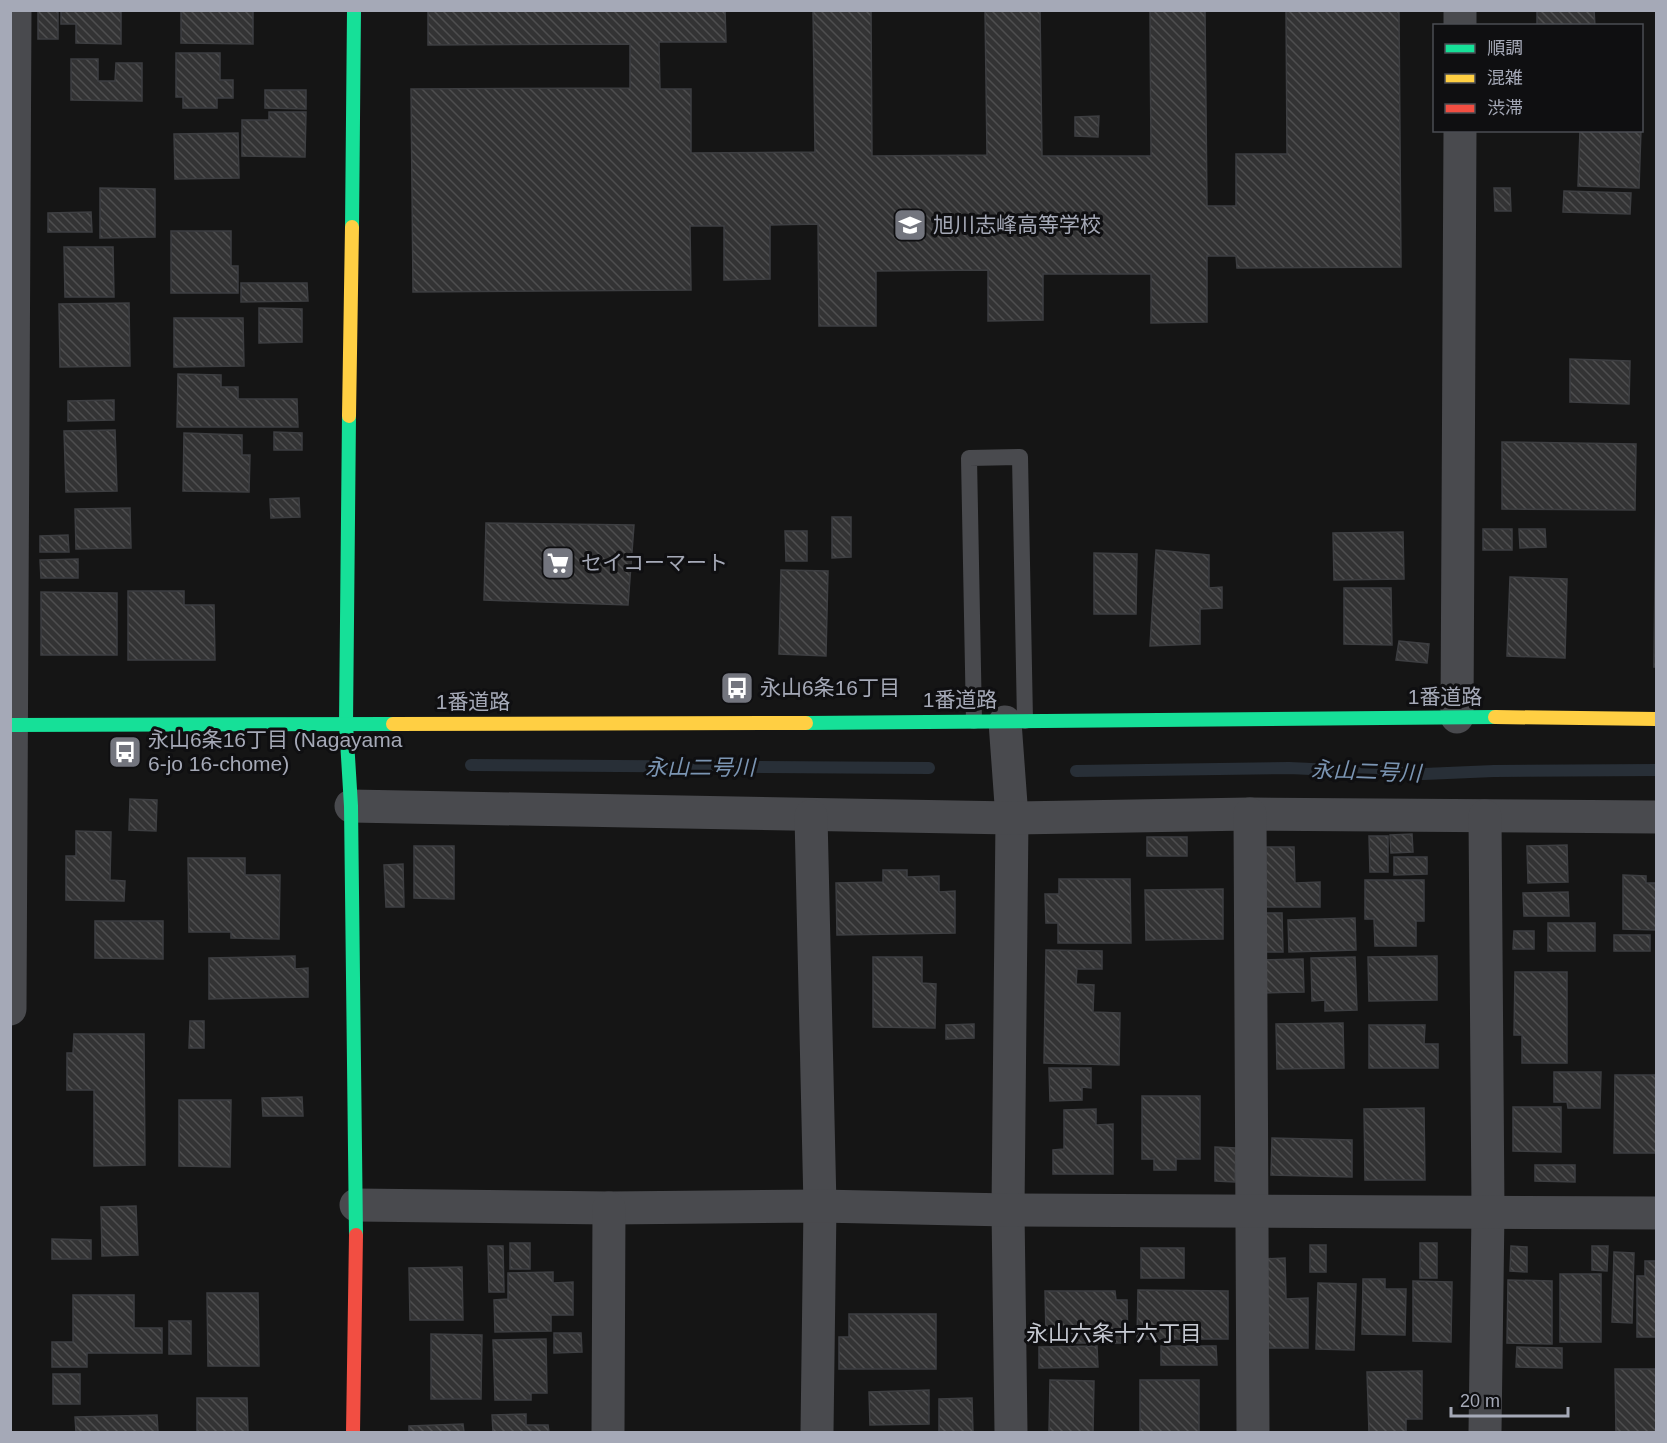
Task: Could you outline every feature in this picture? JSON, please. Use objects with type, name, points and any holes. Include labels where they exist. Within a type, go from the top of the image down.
[{"type":"street","points":[[10,1009],[15,10]]},
{"type":"street","points":[[353,1432],[356,1205],[351,806],[346,724],[354,10]]},
{"type":"street","points":[[1457,717],[1460,132]]},
{"type":"street","name":"1番道路","points":[[11,725],[1457,717],[1656,719]]},
{"type":"street","points":[[1002,721],[1012,818],[1008,1210],[1011,1432]]},
{"type":"street","points":[[351,806],[1012,818],[1250,814],[1656,817]]},
{"type":"street","points":[[1250,814],[1253,1432]]},
{"type":"street","points":[[811,816],[820,1206],[817,1432]]},
{"type":"street","points":[[1485,816],[1488,1211],[1485,1432]]},
{"type":"street","points":[[356,1205],[609,1208],[820,1206],[1008,1210],[1656,1213]]},
{"type":"street","points":[[608,1432],[609,1208]]},
{"type":"lane","points":[[1020,457],[1002,721],[969,458],[1020,457]]},
{"type":"building","points":[[38,10],[58,10],[58,39],[38,39]]},
{"type":"building","points":[[61,10],[121,10],[121,44],[76,43],[76,24],[61,24]]},
{"type":"building","points":[[181,10],[253,10],[253,44],[181,43]]},
{"type":"building","points":[[428,10],[725,10],[726,42],[659,42],[660,89],[691,89],[691,153],[815,152],[813,10],[871,10],[872,156],[987,155],[985,10],[1040,10],[1042,156],[1151,156],[1150,10],[1205,10],[1207,206],[1236,206],[1236,154],[1287,154],[1286,10],[1399,10],[1401,267],[1237,268],[1236,256],[1207,256],[1207,322],[1151,323],[1151,274],[1043,274],[1043,320],[988,321],[988,270],[876,271],[876,326],[819,326],[818,224],[770,225],[770,279],[724,280],[724,226],[690,226],[691,290],[413,292],[411,89],[630,88],[630,44],[428,45]]},
{"type":"building","points":[[1537,10],[1594,10],[1595,24],[1537,24]]},
{"type":"building","points":[[176,53],[220,53],[220,80],[233,80],[233,98],[217,98],[217,108],[183,108],[183,97],[176,97]]},
{"type":"building","points":[[71,59],[98,59],[98,81],[115,81],[116,63],[142,63],[142,101],[71,100]]},
{"type":"building","points":[[265,90],[306,90],[306,109],[265,108]]},
{"type":"building","points":[[269,112],[306,112],[305,157],[242,156],[242,120],[269,120]]},
{"type":"building","points":[[1099,116],[1098,137],[1075,136],[1075,117]]},
{"type":"building","points":[[1580,132],[1641,132],[1639,188],[1578,186]]},
{"type":"building","points":[[238,133],[239,178],[175,179],[174,134]]},
{"type":"building","points":[[100,188],[155,189],[155,237],[100,238]]},
{"type":"building","points":[[1494,188],[1510,188],[1511,211],[1495,211]]},
{"type":"building","points":[[1564,191],[1631,193],[1630,214],[1563,212]]},
{"type":"building","points":[[91,212],[92,232],[48,232],[48,213]]},
{"type":"building","points":[[171,231],[231,231],[231,266],[238,266],[238,293],[171,293]]},
{"type":"building","points":[[64,247],[113,247],[114,297],[65,297]]},
{"type":"building","points":[[241,283],[307,283],[308,301],[241,302]]},
{"type":"building","points":[[129,303],[130,366],[60,367],[59,304]]},
{"type":"building","points":[[259,308],[302,309],[302,342],[259,343]]},
{"type":"building","points":[[174,318],[243,318],[244,366],[174,367]]},
{"type":"building","points":[[1570,359],[1630,361],[1629,404],[1570,402]]},
{"type":"building","points":[[178,374],[221,375],[221,387],[238,387],[238,399],[297,399],[298,427],[177,427]]},
{"type":"building","points":[[114,400],[114,420],[68,421],[68,401]]},
{"type":"building","points":[[115,430],[117,491],[66,492],[64,431]]},
{"type":"building","points":[[274,432],[302,433],[302,450],[274,450]]},
{"type":"building","points":[[184,433],[242,435],[242,455],[250,455],[249,492],[183,491]]},
{"type":"building","points":[[1502,442],[1636,444],[1635,510],[1502,509]]},
{"type":"building","points":[[1656,486],[1656,667],[1654,667]]},
{"type":"building","points":[[299,498],[300,517],[271,518],[270,499]]},
{"type":"building","points":[[130,508],[131,548],[76,549],[75,509]]},
{"type":"building","points":[[832,517],[851,517],[851,557],[832,558]]},
{"type":"building","name":"セイコーマート","points":[[486,523],[634,525],[628,605],[484,600]]},
{"type":"building","points":[[1483,529],[1512,529],[1512,550],[1483,550]]},
{"type":"building","points":[[1519,529],[1545,529],[1546,547],[1520,548]]},
{"type":"building","points":[[785,531],[807,531],[807,561],[786,561]]},
{"type":"building","points":[[1403,532],[1404,579],[1334,580],[1333,533]]},
{"type":"building","points":[[68,535],[69,552],[40,552],[40,536]]},
{"type":"building","points":[[1156,550],[1209,555],[1209,588],[1222,587],[1222,608],[1200,609],[1200,644],[1150,646]]},
{"type":"building","points":[[1094,553],[1137,554],[1136,614],[1094,614]]},
{"type":"building","points":[[78,559],[78,578],[41,578],[40,560]]},
{"type":"building","points":[[781,570],[828,571],[826,656],[779,654]]},
{"type":"building","points":[[1510,577],[1567,579],[1565,658],[1507,656]]},
{"type":"building","points":[[1344,588],[1391,588],[1392,645],[1344,644]]},
{"type":"building","points":[[128,591],[184,591],[184,605],[214,605],[215,660],[128,660]]},
{"type":"building","points":[[41,592],[117,593],[117,655],[41,655]]},
{"type":"building","points":[[1399,641],[1429,644],[1427,663],[1396,660]]},
{"type":"building","points":[[130,799],[157,800],[156,831],[129,830]]},
{"type":"building","points":[[76,831],[111,832],[110,880],[125,881],[124,901],[66,900],[66,856],[76,856]]},
{"type":"building","points":[[1412,834],[1413,852],[1391,853],[1390,835]]},
{"type":"building","points":[[1369,836],[1388,836],[1388,872],[1370,872]]},
{"type":"building","points":[[1147,837],[1187,837],[1187,856],[1147,856]]},
{"type":"building","points":[[1567,845],[1568,882],[1528,883],[1527,846]]},
{"type":"building","points":[[414,846],[454,846],[454,899],[414,898]]},
{"type":"building","points":[[1266,847],[1294,847],[1295,883],[1320,882],[1320,907],[1266,907]]},
{"type":"building","points":[[1394,857],[1427,857],[1427,874],[1394,875]]},
{"type":"building","points":[[188,858],[245,858],[245,875],[280,875],[279,939],[231,938],[231,932],[189,932]]},
{"type":"building","points":[[403,864],[404,907],[386,907],[384,865]]},
{"type":"building","points":[[883,870],[907,870],[907,877],[939,876],[939,892],[955,891],[955,933],[837,935],[836,883],[883,882]]},
{"type":"building","points":[[1623,875],[1646,876],[1646,883],[1656,883],[1656,930],[1623,929]]},
{"type":"building","points":[[1059,879],[1130,879],[1131,943],[1058,943],[1058,923],[1046,923],[1045,894],[1059,894]]},
{"type":"building","points":[[1365,880],[1424,880],[1424,921],[1416,921],[1416,946],[1375,946],[1374,919],[1365,919]]},
{"type":"building","points":[[1223,889],[1223,939],[1146,940],[1145,890]]},
{"type":"building","points":[[1568,892],[1569,916],[1524,916],[1523,893]]},
{"type":"building","points":[[1260,913],[1282,913],[1283,952],[1261,952]]},
{"type":"building","points":[[1355,918],[1356,950],[1289,952],[1288,920]]},
{"type":"building","points":[[95,921],[163,921],[163,959],[95,958]]},
{"type":"building","points":[[1548,923],[1595,923],[1595,951],[1548,951]]},
{"type":"building","points":[[1514,931],[1534,931],[1534,949],[1513,949]]},
{"type":"building","points":[[1614,935],[1650,935],[1650,951],[1614,951]]},
{"type":"building","points":[[1046,950],[1102,951],[1102,969],[1077,969],[1076,984],[1094,985],[1093,1012],[1120,1013],[1119,1065],[1044,1063]]},
{"type":"building","points":[[295,956],[295,969],[308,968],[308,997],[209,999],[209,958]]},
{"type":"building","points":[[1437,956],[1437,1000],[1369,1001],[1368,957]]},
{"type":"building","points":[[873,957],[922,957],[922,983],[936,984],[935,1028],[873,1027]]},
{"type":"building","points":[[1355,957],[1357,1010],[1325,1011],[1325,1000],[1312,1001],[1311,958]]},
{"type":"building","points":[[1303,959],[1304,992],[1262,993],[1261,960]]},
{"type":"building","points":[[1515,972],[1567,972],[1567,1063],[1522,1063],[1522,1035],[1514,1035]]},
{"type":"building","points":[[190,1021],[204,1021],[204,1048],[189,1048]]},
{"type":"building","points":[[1343,1023],[1344,1068],[1277,1069],[1276,1024]]},
{"type":"building","points":[[974,1024],[974,1038],[946,1039],[946,1025]]},
{"type":"building","points":[[1369,1025],[1425,1025],[1424,1044],[1438,1044],[1438,1068],[1369,1068]]},
{"type":"building","points":[[74,1034],[144,1034],[145,1165],[94,1166],[94,1090],[67,1090],[67,1053],[73,1053]]},
{"type":"building","points":[[1049,1068],[1091,1068],[1091,1088],[1082,1087],[1082,1100],[1050,1101]]},
{"type":"building","points":[[1554,1072],[1601,1072],[1600,1108],[1568,1108],[1567,1102],[1554,1102]]},
{"type":"building","points":[[1615,1075],[1656,1075],[1656,1153],[1614,1153]]},
{"type":"building","points":[[1142,1096],[1200,1096],[1200,1159],[1176,1159],[1176,1170],[1154,1170],[1154,1159],[1142,1159]]},
{"type":"building","points":[[302,1097],[303,1116],[263,1116],[262,1098]]},
{"type":"building","points":[[179,1100],[231,1100],[230,1167],[179,1166]]},
{"type":"building","points":[[1513,1107],[1561,1107],[1561,1152],[1513,1151]]},
{"type":"building","points":[[1424,1108],[1425,1180],[1365,1180],[1364,1109]]},
{"type":"building","points":[[1096,1109],[1096,1125],[1113,1124],[1113,1174],[1053,1174],[1053,1150],[1064,1149],[1064,1110]]},
{"type":"building","points":[[1272,1138],[1352,1140],[1352,1177],[1271,1175]]},
{"type":"building","points":[[1215,1147],[1236,1148],[1235,1182],[1215,1181]]},
{"type":"building","points":[[1535,1165],[1575,1165],[1575,1182],[1535,1181]]},
{"type":"building","points":[[136,1206],[138,1255],[102,1256],[101,1207]]},
{"type":"building","points":[[52,1239],[91,1240],[91,1259],[52,1259]]},
{"type":"building","points":[[510,1243],[530,1243],[530,1269],[510,1269]]},
{"type":"building","points":[[1420,1243],[1437,1243],[1437,1278],[1420,1278]]},
{"type":"building","points":[[1310,1245],[1326,1245],[1326,1272],[1310,1272]]},
{"type":"building","points":[[488,1246],[503,1246],[504,1292],[489,1292]]},
{"type":"building","points":[[1511,1246],[1527,1247],[1527,1272],[1510,1271]]},
{"type":"building","points":[[1592,1246],[1608,1246],[1607,1271],[1592,1270]]},
{"type":"building","points":[[1141,1248],[1184,1248],[1184,1278],[1141,1278]]},
{"type":"building","points":[[1614,1252],[1634,1253],[1632,1323],[1612,1322]]},
{"type":"building","points":[[1285,1258],[1286,1299],[1308,1298],[1308,1348],[1264,1348],[1262,1259]]},
{"type":"building","points":[[1645,1261],[1656,1261],[1656,1337],[1637,1337],[1637,1276],[1645,1276]]},
{"type":"building","points":[[462,1267],[463,1320],[410,1320],[409,1268]]},
{"type":"building","points":[[553,1272],[553,1283],[573,1282],[573,1315],[551,1315],[551,1331],[495,1332],[494,1300],[508,1299],[508,1273]]},
{"type":"building","points":[[1560,1274],[1601,1274],[1601,1342],[1560,1342]]},
{"type":"building","points":[[1363,1279],[1385,1279],[1385,1289],[1406,1289],[1405,1335],[1362,1334]]},
{"type":"building","points":[[1508,1280],[1552,1281],[1552,1344],[1507,1343]]},
{"type":"building","points":[[1413,1281],[1452,1282],[1451,1342],[1413,1341]]},
{"type":"building","points":[[1318,1283],[1356,1284],[1354,1350],[1316,1349]]},
{"type":"building","points":[[1138,1290],[1228,1291],[1228,1339],[1137,1339]]},
{"type":"building","points":[[1045,1291],[1115,1291],[1116,1300],[1127,1300],[1128,1343],[1076,1343],[1076,1333],[1046,1334]]},
{"type":"building","points":[[207,1293],[258,1293],[259,1366],[208,1366]]},
{"type":"building","points":[[73,1295],[134,1295],[134,1328],[162,1328],[162,1353],[87,1353],[87,1367],[52,1367],[52,1342],[73,1342]]},
{"type":"building","points":[[849,1314],[936,1314],[936,1369],[839,1369],[839,1337],[849,1337]]},
{"type":"building","points":[[169,1321],[191,1321],[191,1354],[169,1354]]},
{"type":"building","points":[[554,1333],[581,1333],[582,1352],[554,1353]]},
{"type":"building","points":[[431,1334],[482,1335],[481,1399],[431,1399]]},
{"type":"building","points":[[546,1339],[547,1393],[531,1393],[531,1400],[495,1400],[493,1340]]},
{"type":"building","points":[[1097,1346],[1098,1367],[1039,1368],[1039,1347]]},
{"type":"building","points":[[1161,1346],[1216,1346],[1217,1365],[1161,1365]]},
{"type":"building","points":[[1517,1347],[1562,1348],[1562,1368],[1516,1367]]},
{"type":"building","points":[[1615,1369],[1656,1369],[1656,1432],[1616,1432]]},
{"type":"building","points":[[1422,1371],[1422,1419],[1406,1419],[1406,1432],[1369,1432],[1367,1372]]},
{"type":"building","points":[[53,1374],[80,1374],[80,1404],[53,1404]]},
{"type":"building","points":[[1050,1380],[1094,1381],[1093,1432],[1049,1432]]},
{"type":"building","points":[[1140,1380],[1199,1380],[1199,1432],[1140,1432]]},
{"type":"building","points":[[929,1390],[929,1424],[870,1425],[869,1392]]},
{"type":"building","points":[[197,1398],[247,1398],[248,1432],[197,1432]]},
{"type":"building","points":[[972,1398],[973,1432],[939,1432],[939,1399]]},
{"type":"building","points":[[526,1414],[526,1425],[548,1425],[549,1432],[493,1432],[492,1415]]},
{"type":"building","points":[[157,1415],[158,1432],[76,1432],[75,1417]]},
{"type":"building","points":[[463,1424],[464,1432],[409,1432],[409,1426]]},
{"type":"waterway","name":"永山二号川","points":[[471,765],[929,768]]},
{"type":"waterway","name":"永山二号川","points":[[1076,771],[1289,768],[1424,774],[1656,770]]},
{"type":"traffic: fast","points":[[352,227],[354,10]]},
{"type":"traffic: fast","points":[[349,416],[346,724],[351,806],[356,1235]]},
{"type":"traffic: fast","points":[[806,723],[1495,717]]},
{"type":"traffic: fast","points":[[10,725],[393,724]]},
{"type":"traffic: slow","points":[[349,416],[352,227]]},
{"type":"traffic: slow","points":[[1495,717],[1656,719]]},
{"type":"traffic: slow","points":[[393,724],[806,723]]},
{"type":"traffic: jam","points":[[353,1432],[356,1235]]},
{"type":"place","name":"旭川志峰高等学校","points":[[910,225]]},
{"type":"place","name":"セイコーマート","points":[[558,563]]},
{"type":"place","name":"永山6条16丁目","points":[[737,688]]},
{"type":"place","name":"永山6条16丁目 (Nagayama 6-jo 16-chome)","points":[[125,752]]},
{"type":"district","name":"永山六条十六丁目","points":[[1114,1333]]}]
